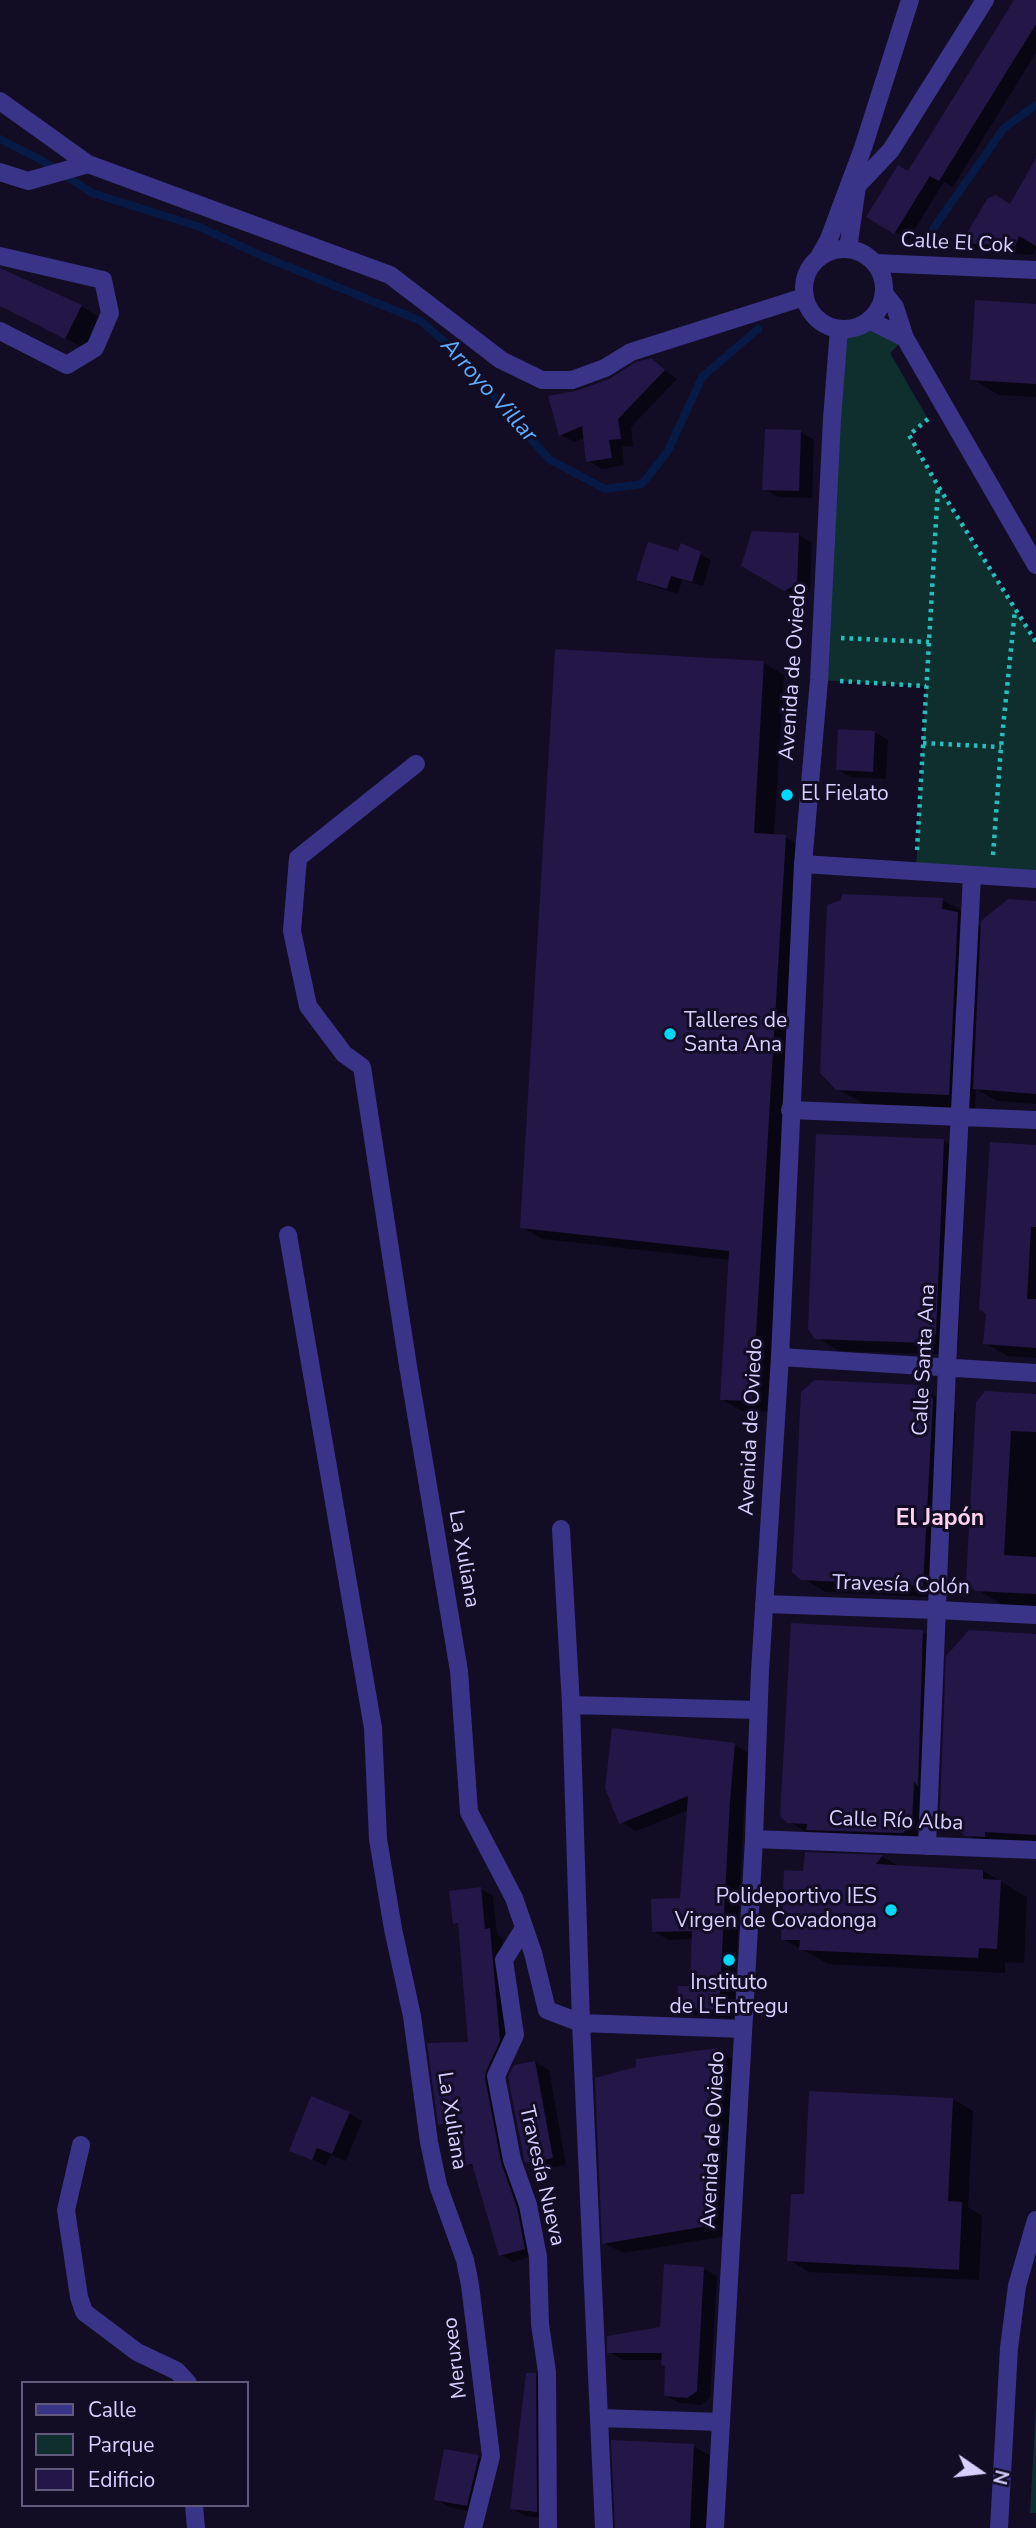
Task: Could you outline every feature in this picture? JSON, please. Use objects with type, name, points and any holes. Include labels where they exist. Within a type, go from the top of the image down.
[{"type":"street","points":[[884,293],[881,303],[869,320],[855,328],[839,329],[827,326],[817,319],[804,297],[806,275],[829,239],[863,148],[909,0]]},
{"type":"street","points":[[856,187],[891,150],[985,0]]},
{"type":"street","points":[[0,101],[84,165],[390,275],[501,360],[542,380],[572,380],[605,368],[631,352],[804,297]]},
{"type":"street","points":[[848,249],[863,148]]},
{"type":"street","points":[[0,172],[28,181],[84,165]]},
{"type":"street","points":[[819,257],[837,249],[848,249],[867,256],[875,263],[880,272],[884,293],[895,307],[905,338],[1036,565]]},
{"type":"street","points":[[0,256],[103,279],[110,313],[95,348],[67,365],[0,331]]},
{"type":"street","name":"Calle El Cok","points":[[875,263],[1036,270]]},
{"type":"street","points":[[869,320],[905,338]]},
{"type":"street","name":"Avenida de Oviedo","points":[[715,2528],[754,1839],[758,1710],[780,1357],[803,864],[819,680],[839,329]]},
{"type":"street","name":"La Xuliana","points":[[416,764],[298,858],[292,931],[308,1006],[344,1054],[362,1067],[459,1671],[469,1812],[514,1898],[533,1953],[547,2010],[581,2023]]},
{"type":"street","points":[[803,864],[1036,879]]},
{"type":"street","name":"Calle Santa Ana","points":[[927,1846],[947,1367],[972,875]]},
{"type":"street","points":[[790,1110],[1036,1120]]},
{"type":"street","name":"La Xuliana","points":[[288,1235],[373,1728],[378,1839],[393,1929],[412,2016],[429,2142],[438,2185]]},
{"type":"street","points":[[780,1357],[1036,1373]]},
{"type":"street","points":[[561,1529],[571,1705],[581,2023],[604,2528]]},
{"type":"street","name":"Travesía Colón","points":[[764,1604],[1036,1615]]},
{"type":"street","points":[[571,1705],[758,1710]]},
{"type":"street","name":"Calle Río Alba","points":[[754,1839],[1036,1850]]},
{"type":"street","name":"Travesía Nueva","points":[[524,1928],[504,1960],[514,2035],[496,2076],[512,2160],[528,2205],[538,2257],[540,2325],[547,2372],[548,2528]]},
{"type":"street","points":[[581,2023],[743,2029]]},
{"type":"street","points":[[81,2145],[66,2210],[79,2297],[84,2312],[137,2352],[177,2371],[186,2381]]},
{"type":"street","name":"Meruxeo","points":[[438,2185],[465,2260],[470,2284],[491,2456],[473,2528]]},
{"type":"street","points":[[999,2528],[1009,2348],[1017,2286],[1031,2257],[1036,2220]]},
{"type":"street","points":[[600,2418],[721,2422]]},
{"type":"street","points":[[194,2507],[196,2528]]},
{"type":"path","points":[[922,408],[928,418],[909,435],[1036,642]]},
{"type":"path","points":[[916,872],[938,486]]},
{"type":"path","points":[[991,876],[1015,609]]},
{"type":"path","points":[[820,637],[929,642]]},
{"type":"path","points":[[819,680],[926,686]]},
{"type":"path","points":[[923,743],[1001,747]]},
{"type":"green space","points":[[869,320],[905,338],[890,353],[928,419],[909,436],[1036,642],[1036,879],[916,872],[926,686],[819,680],[839,329],[855,328]]},
{"type":"green space","points":[[1036,2406],[1036,2513],[1030,2513]]},
{"type":"building","points":[[1014,0],[1036,0],[1036,24],[939,181],[930,176],[894,234],[866,217],[898,165],[908,171]]},
{"type":"building","points":[[1036,158],[1036,246],[1019,236],[1015,246],[961,243],[988,198],[996,195],[1010,204]]},
{"type":"building","points":[[0,268],[82,305],[65,339],[0,306]]},
{"type":"building","points":[[975,300],[1036,304],[1036,384],[970,380]]},
{"type":"building","points":[[651,358],[665,370],[618,419],[621,439],[609,440],[612,458],[586,462],[582,426],[559,436],[548,396],[576,391],[609,379],[636,362]]},
{"type":"building","points":[[765,429],[801,430],[799,491],[762,490]]},
{"type":"building","points":[[752,531],[799,533],[797,584],[784,591],[741,566]]},
{"type":"building","points":[[648,542],[678,551],[681,543],[701,552],[692,582],[671,576],[667,589],[636,580]]},
{"type":"building","points":[[555,649],[764,661],[754,833],[786,835],[752,1401],[720,1400],[729,1251],[520,1228]]},
{"type":"building","points":[[838,729],[875,731],[873,772],[836,770]]},
{"type":"building","points":[[842,894],[943,898],[942,909],[958,912],[949,1095],[836,1090],[820,1073],[827,905],[841,900]]},
{"type":"building","points":[[1008,899],[1036,901],[1036,1094],[973,1089],[981,921]]},
{"type":"building","points":[[816,1134],[944,1139],[936,1334],[926,1343],[815,1339],[808,1329]]},
{"type":"building","points":[[990,1142],[1036,1145],[1036,1227],[1031,1227],[1027,1299],[1036,1299],[1036,1348],[983,1344],[986,1314],[979,1309]]},
{"type":"building","points":[[814,1380],[920,1385],[933,1399],[923,1586],[801,1580],[792,1572],[801,1392]]},
{"type":"building","points":[[985,1391],[1036,1394],[1036,1432],[1011,1431],[1004,1555],[1036,1557],[1036,1594],[975,1591],[966,1580],[976,1402]]},
{"type":"building","points":[[791,1623],[923,1630],[918,1786],[914,1782],[912,1823],[903,1833],[806,1830],[807,1824],[787,1823],[780,1816]]},
{"type":"building","points":[[969,1630],[1036,1634],[1036,1835],[985,1832],[985,1837],[965,1836],[940,1809],[946,1656]]},
{"type":"building","points":[[612,1728],[735,1743],[719,2010],[677,2007],[678,1986],[690,1986],[692,1931],[652,1932],[651,1899],[680,1898],[688,1796],[619,1824],[605,1788]]},
{"type":"building","name":"Polideportivo IES Virgen de Covadonga","points":[[805,1852],[883,1855],[876,1864],[983,1870],[983,1879],[1001,1880],[997,1949],[979,1948],[978,1958],[799,1950],[800,1940],[781,1940],[784,1870],[803,1871]]},
{"type":"building","points":[[481,1887],[485,1929],[490,1928],[500,2041],[485,2078],[501,2162],[517,2208],[525,2249],[499,2256],[472,2164],[466,2165],[461,2120],[438,2125],[427,2043],[468,2042],[458,1923],[453,1924],[449,1891]]},
{"type":"building","points":[[717,2048],[707,2226],[602,2244],[595,2078],[636,2067],[636,2059]]},
{"type":"building","points":[[535,2061],[553,2158],[525,2163],[508,2077],[514,2065]]},
{"type":"building","points":[[809,2091],[953,2098],[948,2201],[962,2202],[959,2270],[787,2261],[791,2194],[804,2194]]},
{"type":"building","points":[[311,2096],[350,2112],[332,2154],[317,2148],[312,2160],[289,2151]]},
{"type":"building","points":[[664,2264],[704,2267],[697,2391],[687,2398],[664,2396],[665,2366],[661,2365],[662,2353],[607,2353],[607,2336],[660,2327]]},
{"type":"building","points":[[526,2373],[536,2373],[537,2512],[510,2509]]},
{"type":"building","points":[[611,2440],[694,2444],[690,2528],[615,2528]]},
{"type":"building","points":[[444,2449],[479,2455],[467,2506],[434,2500]]},
{"type":"waterway","name":"Arroyo Villar","points":[[933,229],[1004,128],[1036,105]]},
{"type":"waterway","name":"Arroyo Villar","points":[[0,139],[41,160],[92,193],[200,227],[262,256],[421,321],[466,361],[514,421],[550,460],[605,489],[642,484],[668,451],[702,377],[758,329]]},
{"type":"place","name":"El Fielato","points":[[787,795]]},
{"type":"place","name":"Talleres de Santa Ana","points":[[670,1034]]},
{"type":"place","name":"Polideportivo IES Virgen de Covadonga","points":[[891,1910]]},
{"type":"place","name":"Instituto de L'Entregu","points":[[729,1960]]},
{"type":"district","name":"El Japón","points":[[940,1519]]}]
